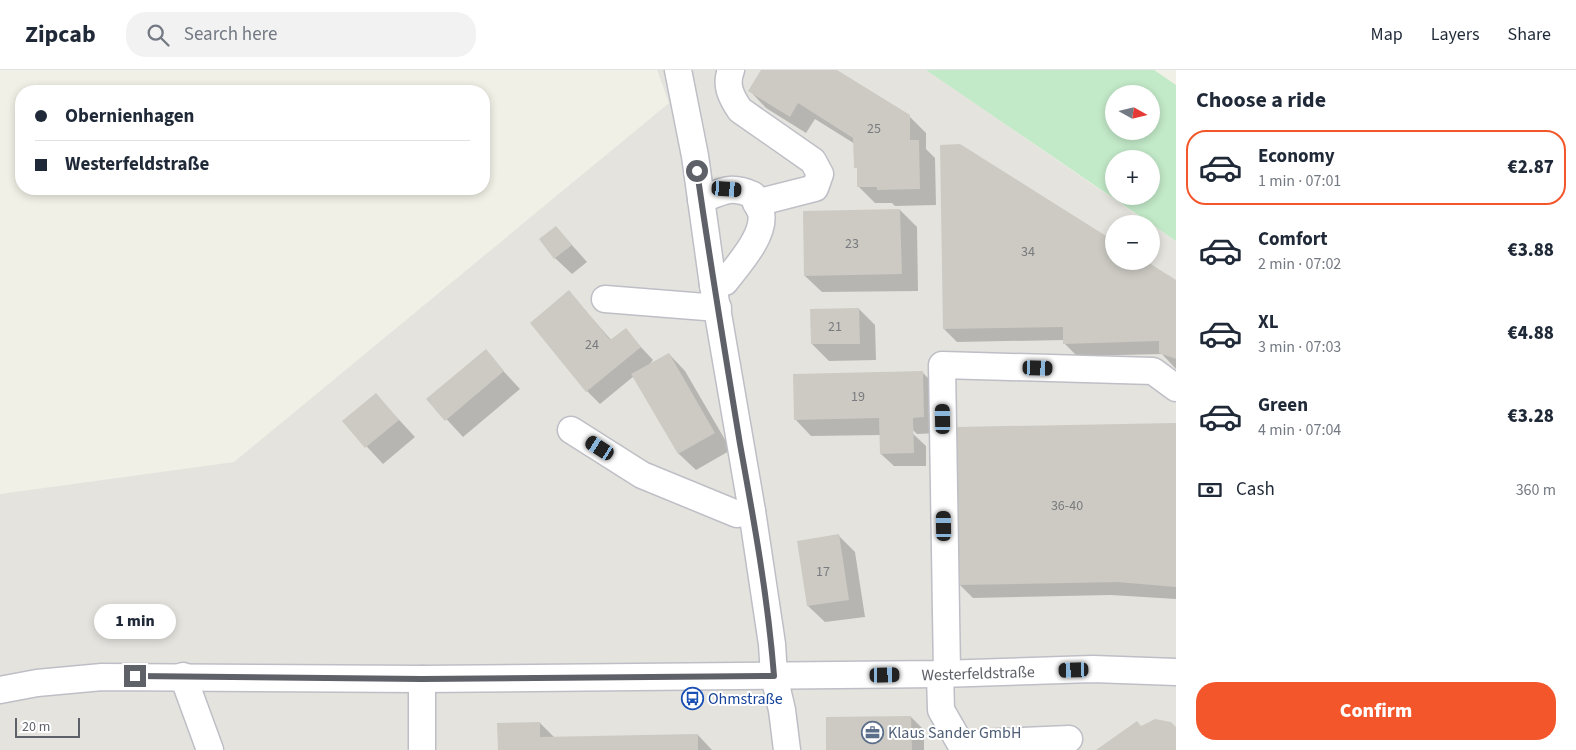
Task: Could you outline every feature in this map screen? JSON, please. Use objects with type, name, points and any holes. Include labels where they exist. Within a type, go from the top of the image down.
[{"type":"street","points":[[678,70],[752,511],[772,644],[774,676],[782,710],[787,750]]},
{"type":"street","points":[[731,70],[727,80],[732,99],[740,110],[813,160],[820,174],[815,188],[756,203]]},
{"type":"street","points":[[701,200],[727,189],[740,190],[753,195],[762,215],[759,231],[752,247],[715,296]]},
{"type":"street","points":[[605,298],[715,296]]},
{"type":"street","points":[[1069,739],[977,742],[966,750],[941,710],[944,673],[942,365],[1154,371],[1176,388]]},
{"type":"street","points":[[571,430],[642,475],[738,514],[752,511]]},
{"type":"street","name":"Westerfeldstraße","points":[[0,690],[37,683],[102,677],[183,676],[422,679],[774,676],[1093,669],[1176,672]]},
{"type":"street","points":[[183,676],[210,750]]},
{"type":"street","points":[[422,679],[422,750]]},
{"type":"shaded area","points":[[657,70],[926,70],[1105,193],[1105,205],[1122,205],[1137,215],[1105,215],[1105,270],[1160,270],[1160,230],[1176,241],[1176,750],[0,750],[0,494],[234,462],[669,103]]},
{"type":"green space","points":[[926,70],[1154,70],[1176,85],[1176,241],[1160,230],[1160,215],[1138,215],[1123,205],[1160,205],[1160,150],[1105,150],[1105,192]]},
{"type":"building","points":[[761,70],[837,70],[910,115],[910,140],[919,140],[920,189],[877,190],[877,187],[857,187],[857,168],[854,168],[853,138],[798,103],[790,117],[748,91]]},
{"type":"building","points":[[960,144],[1105,235],[1105,270],[1160,270],[1176,280],[1176,359],[1159,353],[1159,341],[1063,344],[1063,327],[943,329],[940,145]]},
{"type":"building","points":[[900,209],[902,274],[804,276],[803,211]]},
{"type":"building","points":[[556,226],[572,245],[554,259],[539,239]]},
{"type":"building","points":[[569,290],[610,340],[626,328],[641,347],[586,392],[530,323]]},
{"type":"building","points":[[859,308],[860,344],[811,344],[810,309]]},
{"type":"building","points":[[486,349],[504,371],[445,421],[426,399]]},
{"type":"building","points":[[669,353],[715,433],[678,454],[631,374]]},
{"type":"building","points":[[923,371],[924,417],[913,418],[914,453],[880,454],[879,418],[794,420],[793,374]]},
{"type":"building","points":[[376,393],[399,420],[365,448],[342,421]]},
{"type":"building","points":[[1176,423],[1176,587],[1117,582],[959,585],[956,427]]},
{"type":"building","points":[[839,534],[849,600],[807,606],[797,541]]},
{"type":"building","points":[[911,716],[912,750],[826,750],[826,717]]},
{"type":"building","points":[[1155,719],[1171,722],[1176,727],[1176,750],[1096,750],[1137,721],[1141,726]]},
{"type":"building","points":[[540,722],[540,737],[698,734],[698,750],[498,750],[497,723]]},
{"type":"place","name":"Ohmstraße","points":[[692,698]]},
{"type":"place","name":"Klaus Sander GmbH","points":[[872,732]]},
{"type":"route","points":[[135,676],[422,679],[774,676],[772,644],[752,511],[713,284],[697,171]]}]
